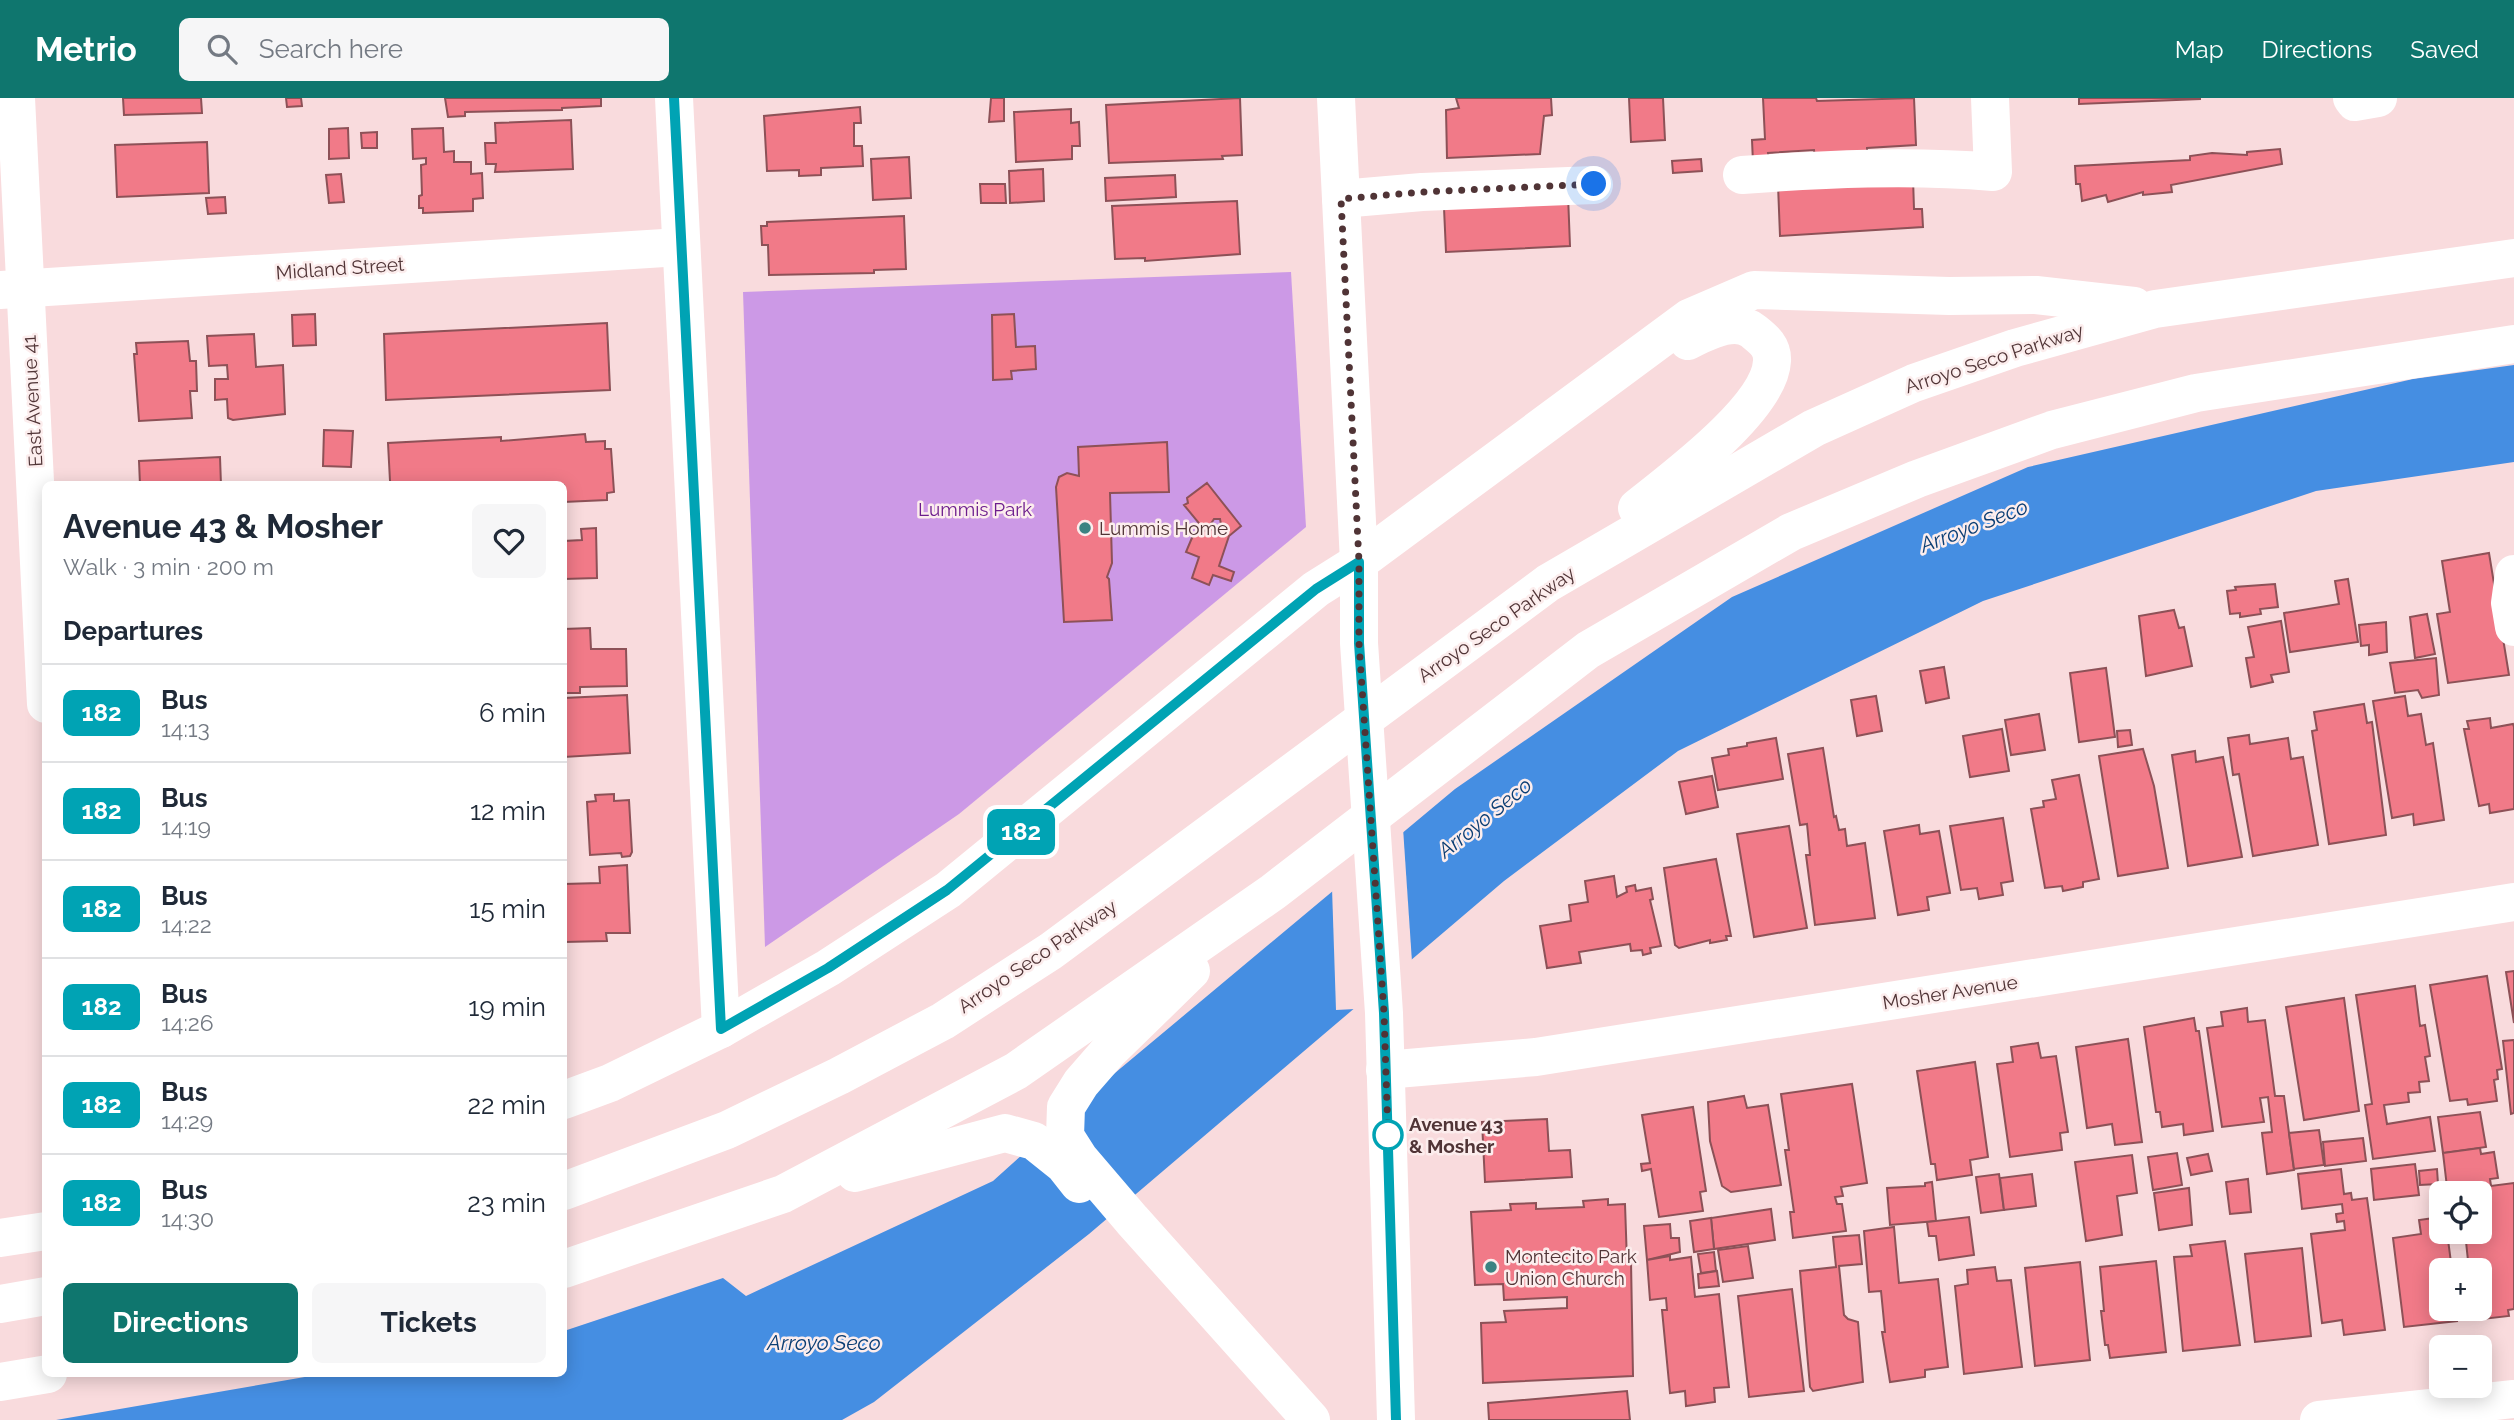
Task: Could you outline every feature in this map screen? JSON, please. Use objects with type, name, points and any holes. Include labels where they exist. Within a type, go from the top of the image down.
[{"type":"main road","name":"East Avenue 41","points":[[16,98],[14,289],[42,652]]},
{"type":"main road","points":[[674,98],[721,1029]]},
{"type":"main road","points":[[1336,98],[1359,562],[1359,643],[1384,1013],[1396,1420]]},
{"type":"main road","points":[[1742,175],[1806,170],[1941,168],[1993,172],[1990,98]]},
{"type":"main road","points":[[2352,98],[2355,102],[2378,98]]},
{"type":"main road","points":[[1341,199],[1422,192],[1594,184]]},
{"type":"main road","name":"Midland Street","points":[[14,289],[680,247]]},
{"type":"main road","name":"Arroyo Seco Parkway","points":[[567,1190],[727,1130],[839,1076],[943,1021],[1051,951],[1548,583],[1814,428],[1914,383],[1977,361],[2057,335],[2155,309],[2514,258]]},
{"type":"main road","points":[[567,1099],[610,1083],[721,1029],[828,968],[947,890],[1316,589],[1359,562],[1602,385],[1689,318],[1754,290],[1950,296],[2036,295],[2155,309]]},
{"type":"main road","points":[[1548,583],[1724,435],[1764,388],[1772,360],[1768,342],[1748,328],[1714,327],[1602,385]]},
{"type":"main road","points":[[783,1194],[1016,1071],[1273,892],[1588,650],[1791,532],[1917,479],[2052,430],[2196,393],[2514,344]]},
{"type":"main road","points":[[2514,574],[2510,603],[2514,627]]},
{"type":"main road","points":[[1273,892],[1108,1052],[1066,1107],[1065,1136],[1125,1227],[1277,1420]]},
{"type":"main road","name":"Mosher Avenue","points":[[1385,1070],[1536,1057],[2514,902]]},
{"type":"main road","points":[[567,1268],[783,1194],[1005,1133],[1034,1141],[1064,1165],[1311,1420]]},
{"type":"main road","points":[[0,1238],[42,1232]]},
{"type":"main road","points":[[0,1304],[42,1297]]},
{"type":"main road","points":[[0,1382],[42,1375]]},
{"type":"main road","points":[[2319,1420],[2514,1399]]},
{"type":"green space","name":"Lummis Park","points":[[1291,272],[1306,527],[959,814],[765,947],[743,292]]},
{"type":"water","name":"Arroyo Seco","points":[[2514,365],[2514,462],[2316,491],[1983,601],[1678,751],[1504,881],[1089,1234],[874,1402],[842,1420],[56,1420],[305,1377],[567,1377],[567,1330],[723,1278],[746,1296],[993,1181],[1091,1093],[1455,789],[1732,597],[2028,467],[2413,379]]},
{"type":"pier","points":[[1403,828],[1412,962],[1355,1009],[1336,1010],[1332,888]]},
{"type":"building","points":[[123,98],[201,98],[202,113],[124,115]]},
{"type":"building","points":[[286,98],[301,98],[302,106],[287,107]]},
{"type":"building","points":[[445,98],[601,98],[601,106],[562,110],[465,112],[465,116],[448,117]]},
{"type":"building","points":[[991,98],[1004,98],[1004,121],[989,122]]},
{"type":"building","points":[[1240,98],[1242,155],[1222,156],[1223,159],[1109,163],[1106,105]]},
{"type":"building","points":[[1456,98],[1551,98],[1552,115],[1544,116],[1540,154],[1447,158],[1446,110],[1459,108]]},
{"type":"building","points":[[1629,98],[1663,98],[1665,140],[1631,142]]},
{"type":"building","points":[[1763,98],[1816,98],[1817,101],[1914,98],[1916,145],[1867,148],[1867,157],[1815,159],[1814,150],[1768,153],[1769,162],[1753,163],[1752,140],[1765,139]]},
{"type":"building","points":[[2079,98],[2200,98],[2200,99],[2079,104]]},
{"type":"building","points":[[860,107],[861,123],[854,123],[854,146],[862,146],[863,166],[821,168],[821,175],[799,176],[799,170],[767,171],[764,116]]},
{"type":"building","points":[[1071,109],[1071,123],[1079,122],[1080,146],[1072,146],[1072,159],[1016,162],[1014,112]]},
{"type":"building","points":[[571,120],[573,169],[495,172],[496,164],[486,164],[485,143],[496,143],[495,123]]},
{"type":"building","points":[[348,128],[349,158],[329,159],[329,129]]},
{"type":"building","points":[[443,128],[444,152],[454,151],[454,162],[471,162],[471,174],[482,173],[483,198],[473,199],[473,211],[423,213],[423,208],[419,208],[419,196],[422,195],[421,165],[426,164],[426,158],[413,159],[412,129]]},
{"type":"building","points":[[377,132],[377,148],[362,148],[361,133]]},
{"type":"building","points":[[207,142],[209,193],[117,197],[115,145]]},
{"type":"building","points":[[2280,149],[2282,164],[2171,185],[2172,192],[2143,195],[2143,192],[2108,202],[2106,195],[2082,201],[2080,184],[2076,184],[2075,166],[2190,160],[2190,156],[2212,153],[2247,155],[2247,152]]},
{"type":"building","points":[[909,157],[911,198],[873,200],[871,159]]},
{"type":"building","points":[[1701,159],[1702,171],[1673,173],[1672,161]]},
{"type":"building","points":[[1043,169],[1044,201],[1010,203],[1009,171]]},
{"type":"building","points":[[341,174],[344,202],[329,203],[326,175]]},
{"type":"building","points":[[1175,175],[1176,197],[1106,201],[1105,178]]},
{"type":"building","points":[[1913,178],[1914,209],[1922,209],[1923,227],[1780,236],[1778,185]]},
{"type":"building","points":[[980,184],[1005,184],[1006,203],[981,203]]},
{"type":"building","points":[[1568,195],[1570,246],[1446,252],[1444,208]]},
{"type":"building","points":[[225,197],[226,213],[208,214],[206,198]]},
{"type":"building","points":[[1237,201],[1240,254],[1145,261],[1145,258],[1115,259],[1112,206]]},
{"type":"building","points":[[904,216],[906,269],[874,270],[874,273],[769,275],[768,245],[762,245],[761,226],[767,226],[767,222]]},
{"type":"building","points":[[315,314],[316,345],[293,346],[292,315]]},
{"type":"building","points":[[1014,314],[1016,347],[1035,346],[1036,369],[1011,371],[1012,379],[993,380],[992,315]]},
{"type":"building","points":[[607,323],[610,390],[386,400],[384,334]]},
{"type":"building","points":[[254,334],[256,367],[283,365],[285,414],[233,420],[228,418],[227,399],[215,400],[215,379],[228,379],[227,365],[209,366],[207,336]]},
{"type":"building","points":[[188,341],[190,361],[196,361],[197,391],[190,391],[192,418],[139,421],[134,354],[137,354],[136,343]]},
{"type":"building","points":[[324,430],[353,431],[351,467],[323,466]]},
{"type":"building","points":[[585,434],[586,442],[605,441],[605,449],[611,449],[614,492],[607,493],[607,500],[567,502],[567,481],[390,481],[388,443],[501,437],[501,441]]},
{"type":"building","name":"Lummis Home","points":[[1167,442],[1169,492],[1110,493],[1112,563],[1107,577],[1112,620],[1064,622],[1056,487],[1059,477],[1067,473],[1079,476],[1078,447]]},
{"type":"building","points":[[220,457],[221,481],[140,481],[139,461]]},
{"type":"building","points":[[1207,483],[1241,526],[1229,536],[1219,566],[1234,572],[1231,581],[1213,575],[1209,585],[1192,578],[1199,557],[1186,552],[1194,533],[1214,529],[1221,524],[1220,519],[1214,519],[1210,525],[1202,527],[1184,505],[1188,503],[1187,498]]},
{"type":"building","points":[[596,528],[597,578],[567,579],[567,541],[582,540],[581,529]]},
{"type":"building","points":[[2489,553],[2509,675],[2448,683],[2437,614],[2450,612],[2442,561]]},
{"type":"building","points":[[2348,579],[2358,642],[2290,652],[2284,613],[2339,604],[2335,581]]},
{"type":"building","points":[[2275,584],[2278,607],[2260,609],[2261,614],[2240,617],[2240,613],[2230,614],[2227,591],[2236,590],[2235,587]]},
{"type":"building","points":[[2174,610],[2179,628],[2184,627],[2192,666],[2146,676],[2139,616]]},
{"type":"building","points":[[2427,614],[2435,654],[2415,658],[2410,617]]},
{"type":"building","points":[[2281,621],[2289,672],[2271,675],[2273,682],[2251,687],[2246,658],[2254,657],[2248,627]]},
{"type":"building","points":[[2386,622],[2387,652],[2369,655],[2369,645],[2361,646],[2359,625]]},
{"type":"building","points":[[590,628],[591,649],[626,649],[627,686],[580,687],[580,693],[567,693],[567,629]]},
{"type":"building","points":[[2436,658],[2439,695],[2422,698],[2418,690],[2395,693],[2390,663]]},
{"type":"building","points":[[1944,667],[1949,698],[1926,703],[1920,671]]},
{"type":"building","points":[[2106,668],[2115,737],[2079,742],[2070,673]]},
{"type":"building","points":[[627,695],[630,753],[567,757],[567,698]]},
{"type":"building","points":[[1876,696],[1882,731],[1857,736],[1851,700]]},
{"type":"building","points":[[2405,696],[2408,716],[2421,714],[2426,745],[2433,743],[2444,820],[2414,825],[2413,814],[2392,818],[2373,701]]},
{"type":"building","points":[[2364,704],[2367,723],[2372,722],[2386,835],[2329,844],[2312,731],[2317,730],[2314,712]]},
{"type":"building","points":[[2039,714],[2045,750],[2011,755],[2005,720]]},
{"type":"building","points":[[2490,718],[2491,728],[2513,724],[2514,727],[2514,809],[2490,813],[2489,804],[2479,806],[2464,729],[2469,729],[2467,721]]},
{"type":"building","points":[[2002,729],[2009,771],[1970,777],[1963,736]]},
{"type":"building","points":[[2130,730],[2132,745],[2118,747],[2117,731]]},
{"type":"building","points":[[2249,735],[2250,744],[2288,738],[2291,759],[2303,757],[2318,845],[2253,856],[2239,774],[2233,775],[2228,738]]},
{"type":"building","points":[[1776,738],[1783,779],[1718,790],[1712,758],[1729,755],[1728,749],[1747,746],[1747,743]]},
{"type":"building","points":[[1823,748],[1834,817],[1836,816],[1839,830],[1845,829],[1847,846],[1865,843],[1875,918],[1815,925],[1806,855],[1810,855],[1807,824],[1800,825],[1788,754]]},
{"type":"building","points":[[2143,749],[2154,786],[2168,868],[2118,876],[2099,756]]},
{"type":"building","points":[[2195,751],[2196,762],[2223,757],[2242,857],[2188,866],[2172,755]]},
{"type":"building","points":[[2079,775],[2099,879],[2083,882],[2083,887],[2063,891],[2062,886],[2045,888],[2031,809],[2044,807],[2043,801],[2056,799],[2052,780]]},
{"type":"building","points":[[1712,776],[1718,807],[1686,814],[1679,782]]},
{"type":"building","points":[[614,794],[614,801],[629,800],[632,852],[630,856],[622,857],[621,853],[590,855],[587,802],[596,801],[595,795]]},
{"type":"building","points":[[2003,818],[2013,881],[2001,883],[2003,895],[1979,899],[1977,888],[1961,890],[1950,826]]},
{"type":"building","points":[[1919,825],[1920,834],[1939,831],[1950,893],[1927,897],[1929,910],[1898,915],[1884,831]]},
{"type":"building","points":[[1789,826],[1807,928],[1754,937],[1737,834]]},
{"type":"building","points":[[1716,859],[1731,936],[1726,936],[1727,940],[1710,943],[1710,940],[1679,948],[1675,945],[1664,868]]},
{"type":"building","points":[[627,865],[630,933],[606,933],[607,941],[567,942],[567,884],[600,883],[599,867]]},
{"type":"building","points":[[1614,876],[1617,897],[1627,892],[1626,887],[1635,885],[1636,891],[1651,888],[1653,899],[1650,900],[1661,946],[1650,948],[1651,953],[1643,955],[1642,950],[1631,951],[1630,944],[1579,952],[1581,963],[1547,968],[1540,926],[1571,921],[1569,905],[1588,902],[1585,881]]},
{"type":"building","points":[[2514,971],[2514,1023],[2506,972]]},
{"type":"building","points":[[2487,976],[2502,1069],[2497,1070],[2498,1079],[2494,1080],[2497,1101],[2468,1105],[2467,1099],[2450,1101],[2430,985]]},
{"type":"building","points":[[2415,986],[2420,1026],[2425,1025],[2430,1056],[2425,1057],[2429,1081],[2419,1082],[2420,1092],[2408,1093],[2409,1102],[2384,1105],[2387,1124],[2430,1117],[2435,1151],[2373,1159],[2365,1105],[2372,1104],[2356,995]]},
{"type":"building","points":[[2344,998],[2359,1111],[2304,1120],[2286,1007]]},
{"type":"building","points":[[2247,1008],[2248,1022],[2265,1020],[2275,1096],[2284,1096],[2294,1170],[2267,1174],[2262,1133],[2272,1132],[2268,1097],[2260,1098],[2264,1122],[2222,1127],[2207,1028],[2223,1026],[2221,1012]]},
{"type":"building","points":[[2194,1018],[2196,1031],[2199,1031],[2213,1131],[2184,1135],[2183,1124],[2162,1127],[2160,1112],[2156,1112],[2144,1027]]},
{"type":"building","points":[[2128,1039],[2142,1142],[2115,1145],[2112,1124],[2087,1128],[2076,1047]]},
{"type":"building","points":[[2514,1040],[2514,1113],[2511,1114],[2503,1041]]},
{"type":"building","points":[[2038,1043],[2041,1058],[2056,1056],[2068,1132],[2060,1133],[2062,1150],[2010,1157],[1997,1064],[2013,1062],[2011,1047]]},
{"type":"building","points":[[1975,1062],[1988,1157],[1970,1160],[1972,1175],[1937,1180],[1935,1164],[1931,1164],[1917,1071]]},
{"type":"building","points":[[1852,1084],[1867,1183],[1841,1187],[1843,1196],[1835,1197],[1837,1204],[1842,1204],[1846,1231],[1793,1238],[1790,1212],[1794,1212],[1785,1150],[1789,1150],[1781,1094]]},
{"type":"building","points":[[1744,1096],[1747,1108],[1768,1105],[1781,1185],[1731,1192],[1722,1186],[1710,1141],[1708,1102]]},
{"type":"building","points":[[1693,1107],[1706,1191],[1700,1192],[1703,1211],[1659,1217],[1651,1169],[1642,1171],[1641,1164],[1650,1163],[1642,1115]]},
{"type":"building","points":[[2480,1112],[2486,1147],[2443,1153],[2438,1117]]},
{"type":"building","points":[[1547,1119],[1549,1151],[1570,1150],[1572,1177],[1485,1182],[1482,1122]]},
{"type":"building","points":[[2319,1130],[2324,1165],[2294,1169],[2289,1133]]},
{"type":"building","points":[[2363,1138],[2366,1161],[2325,1166],[2323,1142]]},
{"type":"building","points":[[2480,1148],[2481,1154],[2494,1152],[2498,1178],[2490,1181],[2446,1181],[2443,1153]]},
{"type":"building","points":[[2177,1153],[2182,1185],[2153,1190],[2148,1157]]},
{"type":"building","points":[[2208,1154],[2212,1171],[2191,1175],[2187,1158]]},
{"type":"building","points":[[2132,1155],[2137,1193],[2117,1196],[2122,1235],[2086,1241],[2075,1162]]},
{"type":"building","points":[[2415,1164],[2419,1195],[2374,1200],[2371,1169]]},
{"type":"building","points":[[2341,1169],[2344,1194],[2351,1193],[2352,1200],[2367,1198],[2385,1330],[2344,1335],[2342,1320],[2322,1323],[2311,1234],[2345,1230],[2344,1221],[2337,1222],[2336,1214],[2343,1213],[2342,1204],[2302,1209],[2298,1174]]},
{"type":"building","points":[[2437,1169],[2438,1181],[2420,1185],[2419,1171]]},
{"type":"building","points":[[1999,1174],[2004,1210],[1981,1213],[1976,1177]]},
{"type":"building","points":[[2032,1174],[2036,1206],[2004,1210],[2000,1178]]},
{"type":"building","points":[[2248,1179],[2251,1212],[2230,1214],[2226,1182]]},
{"type":"building","points":[[1932,1182],[1936,1221],[1890,1225],[1887,1188],[1925,1186],[1925,1183]]},
{"type":"building","points":[[2514,1183],[2514,1309],[2508,1310],[2509,1316],[2492,1318],[2492,1258],[2468,1258],[2466,1244],[2492,1244],[2492,1186]]},
{"type":"building","points":[[2189,1188],[2192,1225],[2159,1230],[2154,1193]]},
{"type":"building","points":[[1608,1199],[1608,1205],[1625,1204],[1627,1262],[1631,1261],[1633,1376],[1483,1383],[1481,1323],[1506,1322],[1504,1311],[1567,1308],[1567,1297],[1504,1300],[1503,1284],[1475,1285],[1471,1212],[1511,1210],[1510,1204],[1536,1203],[1536,1209],[1584,1207],[1583,1201]]},
{"type":"building","points":[[1771,1209],[1775,1240],[1714,1249],[1711,1218]]},
{"type":"building","points":[[1969,1217],[1974,1255],[1939,1260],[1936,1236],[1929,1236],[1927,1222]]},
{"type":"building","points":[[1711,1218],[1714,1249],[1694,1252],[1690,1221]]},
{"type":"building","points":[[2429,1219],[2429,1244],[2449,1244],[2450,1258],[2429,1258],[2429,1321],[2457,1321],[2404,1327],[2393,1238],[2421,1234],[2419,1220]]},
{"type":"building","points":[[1670,1224],[1671,1238],[1679,1238],[1680,1252],[1647,1260],[1644,1226]]},
{"type":"building","points":[[1894,1227],[1899,1283],[1938,1279],[1948,1367],[1925,1370],[1925,1377],[1890,1382],[1882,1332],[1885,1332],[1881,1291],[1869,1292],[1864,1231]]},
{"type":"building","points":[[1859,1235],[1862,1264],[1839,1266],[1844,1315],[1858,1322],[1863,1382],[1813,1391],[1810,1387],[1800,1271],[1836,1267],[1833,1237]]},
{"type":"building","points":[[2225,1241],[2240,1345],[2183,1351],[2174,1257],[2192,1256],[2190,1245]]},
{"type":"building","points":[[1748,1246],[1753,1278],[1723,1282],[1718,1250]]},
{"type":"building","points":[[2302,1248],[2311,1336],[2255,1342],[2245,1254]]},
{"type":"building","points":[[1714,1252],[1716,1271],[1701,1273],[1698,1254]]},
{"type":"building","points":[[1670,1256],[1670,1260],[1691,1257],[1695,1297],[1719,1294],[1729,1387],[1714,1388],[1715,1402],[1686,1406],[1685,1391],[1670,1393],[1662,1310],[1667,1310],[1666,1298],[1650,1300],[1647,1260]]},
{"type":"building","points":[[2156,1261],[2166,1352],[2110,1358],[2108,1345],[2105,1345],[2101,1311],[2104,1311],[2100,1267]]},
{"type":"building","points":[[2080,1262],[2090,1360],[2035,1366],[2025,1268]]},
{"type":"building","points":[[1995,1267],[1997,1281],[2011,1280],[2022,1367],[1964,1374],[1955,1286],[1968,1284],[1967,1270]]},
{"type":"building","points":[[1717,1271],[1719,1286],[1699,1288],[1698,1274]]},
{"type":"building","points":[[1792,1289],[1804,1391],[1749,1397],[1738,1296]]},
{"type":"building","points":[[1627,1391],[1630,1420],[1489,1420],[1488,1403]]},
{"type":"bus line","name":"182","points":[[674,98],[721,1029],[828,968],[947,890],[1037,820],[1316,589],[1359,562],[1359,643],[1384,1013],[1396,1420]]},
{"type":"place","name":"Lummis Home","points":[[1085,528]]},
{"type":"place","name":"Avenue 43 & Mosher","points":[[1388,1135]]},
{"type":"place","name":"Montecito Park Union Church","points":[[1491,1267]]},
{"type":"route","points":[[1388,1135],[1384,1013],[1359,643],[1359,562],[1341,199],[1422,192],[1594,184]]}]
